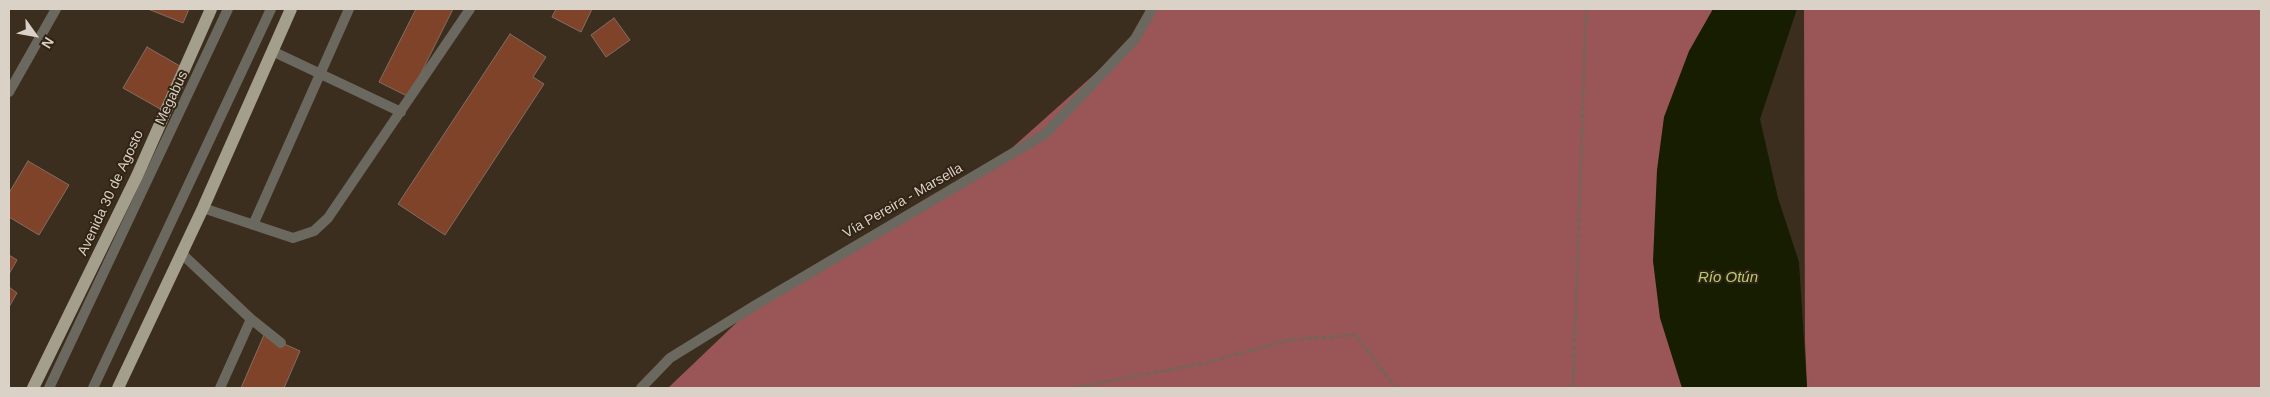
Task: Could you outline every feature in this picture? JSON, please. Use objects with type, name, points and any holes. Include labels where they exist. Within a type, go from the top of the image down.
[{"type":"main road","name":"Avenida 30 de Agosto","points":[[34,388],[137,176],[211,9]]},
{"type":"main road","points":[[118,388],[203,208],[291,9]]},
{"type":"street","points":[[9,92],[56,9]]},
{"type":"street","name":"Megabus","points":[[49,388],[228,9]]},
{"type":"street","points":[[93,388],[271,9]]},
{"type":"street","points":[[253,225],[349,9]]},
{"type":"street","points":[[203,208],[293,238],[314,231],[328,218],[470,9]]},
{"type":"street","name":"Vía Pereira - Marsella","points":[[641,388],[670,358],[754,306],[1045,134],[1134,39],[1152,9]]},
{"type":"street","points":[[272,51],[401,112]]},
{"type":"street","points":[[182,253],[251,319],[281,342]]},
{"type":"street","points":[[220,388],[251,319]]},
{"type":"path","points":[[1573,388],[1586,9]]},
{"type":"path","points":[[1072,388],[1206,363],[1290,340],[1356,335],[1396,388]]},
{"type":"shaded area","points":[[1146,9],[1730,9],[1728,388],[668,388],[754,306],[995,163],[1134,39]]},
{"type":"shaded area","points":[[1804,9],[2261,9],[2261,388],[1807,388],[1805,340]]},
{"type":"water","name":"Río Otún","points":[[1713,9],[1797,9],[1760,119],[1778,198],[1799,262],[1807,388],[1682,388],[1660,318],[1653,261],[1657,170],[1664,117],[1689,51]]},
{"type":"building","points":[[148,9],[189,9],[183,23]]},
{"type":"building","points":[[416,9],[453,9],[409,97],[379,82]]},
{"type":"building","points":[[556,9],[592,9],[581,32],[552,17]]},
{"type":"building","points":[[614,18],[630,40],[606,57],[591,35]]},
{"type":"building","points":[[510,34],[546,57],[533,77],[544,84],[445,235],[398,204]]},
{"type":"building","points":[[147,47],[185,69],[162,110],[123,88]]},
{"type":"building","points":[[28,161],[69,185],[39,235],[9,217],[9,193]]},
{"type":"building","points":[[9,255],[17,260],[9,274]]},
{"type":"building","points":[[9,287],[17,293],[9,307]]},
{"type":"building","points":[[264,335],[300,351],[284,388],[241,388]]}]
